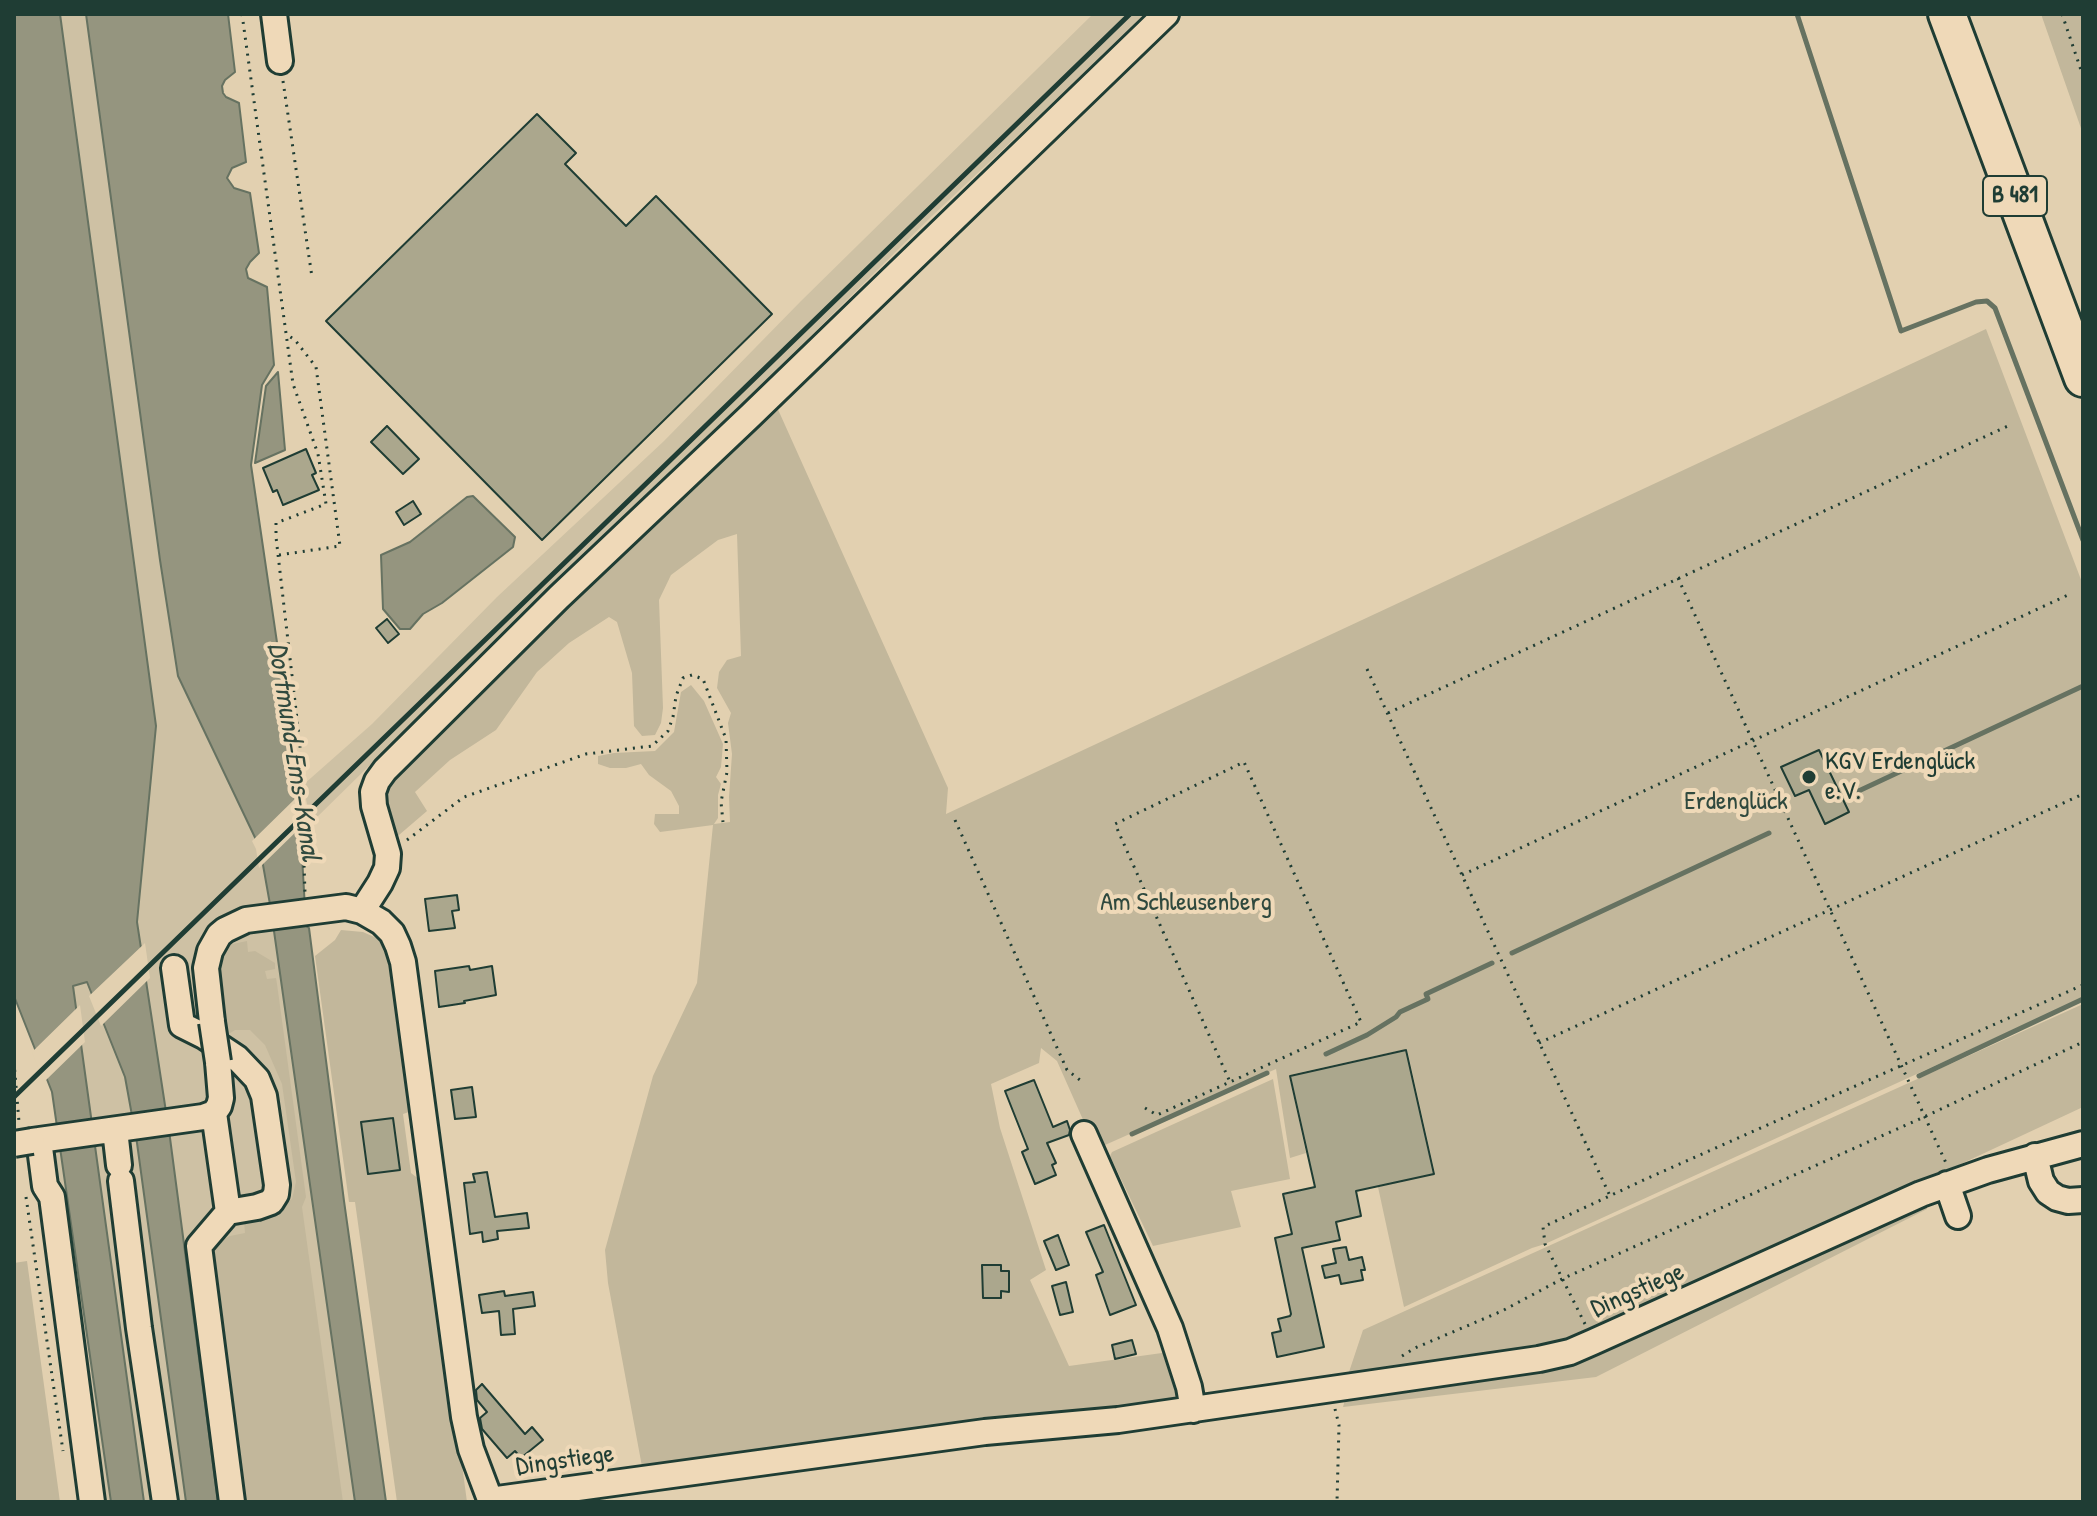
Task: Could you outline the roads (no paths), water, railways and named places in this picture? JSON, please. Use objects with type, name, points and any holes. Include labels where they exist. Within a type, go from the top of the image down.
[{"type":"highway","name":"B 481","points":[[1947,14],[2083,378]]},
{"type":"street","points":[[274,14],[280,61]]},
{"type":"street","points":[[92,1502],[52,1197],[45,1186],[32,1139],[169,1123],[214,1113],[221,1098],[206,968],[210,951],[219,935],[246,920],[306,906],[346,907],[362,911],[387,868],[388,854],[373,792],[385,770],[559,597],[1166,14]]},
{"type":"street","name":"Dingstiege","points":[[362,911],[392,933],[403,962],[464,1417],[471,1449],[490,1501],[852,1449],[1193,1410],[1539,1359],[1570,1352],[1872,1215],[1950,1183],[2083,1144]]},
{"type":"street","points":[[174,968],[182,1025],[245,1064],[257,1079],[264,1096],[277,1185],[271,1202],[228,1212],[199,1246],[232,1502]]},
{"type":"street","points":[[214,1113],[228,1212]]},
{"type":"street","points":[[114,1130],[165,1502]]},
{"type":"street","points":[[1084,1134],[1170,1328],[1193,1410]]},
{"type":"street","points":[[2035,1156],[2041,1181],[2048,1192],[2068,1201],[2083,1200]]},
{"type":"street","points":[[1950,1183],[1958,1216]]},
{"type":"water","points":[[14,14],[60,14],[156,726],[137,922],[170,1138],[218,1502],[186,1502],[137,1143],[125,1077],[87,982],[73,986],[144,1502],[111,1502],[52,1092],[14,996]]},
{"type":"water","name":"Dortmund-Ems-Kanal","points":[[86,14],[228,14],[235,72],[222,86],[226,97],[239,103],[246,162],[232,168],[227,178],[234,188],[250,193],[259,253],[246,269],[248,278],[267,287],[274,365],[262,385],[251,465],[298,786],[306,926],[309,928],[386,1502],[355,1502],[260,848],[178,676]]},
{"type":"water","points":[[278,372],[285,450],[255,463],[266,386]]},
{"type":"water","points":[[473,496],[515,537],[513,547],[442,603],[423,614],[410,629],[400,629],[383,609],[381,555],[410,542],[467,497]]},
{"type":"waterway","points":[[1797,14],[1901,331],[1976,302],[1987,301],[1995,308],[2083,540]]},
{"type":"waterway","points":[[1850,795],[2083,686]]},
{"type":"waterway","points":[[1512,953],[1769,833]]},
{"type":"waterway","points":[[1326,1054],[1367,1035],[1400,1012],[1428,999],[1426,994],[1492,963]]},
{"type":"waterway","points":[[1919,1076],[2083,999]]},
{"type":"waterway","points":[[1132,1134],[1267,1073]]},
{"type":"railway","points":[[14,1097],[1130,14]]},
{"type":"place","name":"KGV Erdenglück e.V.","points":[[1809,777]]},
{"type":"park label","name":"Erdenglück","points":[[1736,802]]},
{"type":"park label","name":"Am Schleusenberg","points":[[1186,903]]}]
